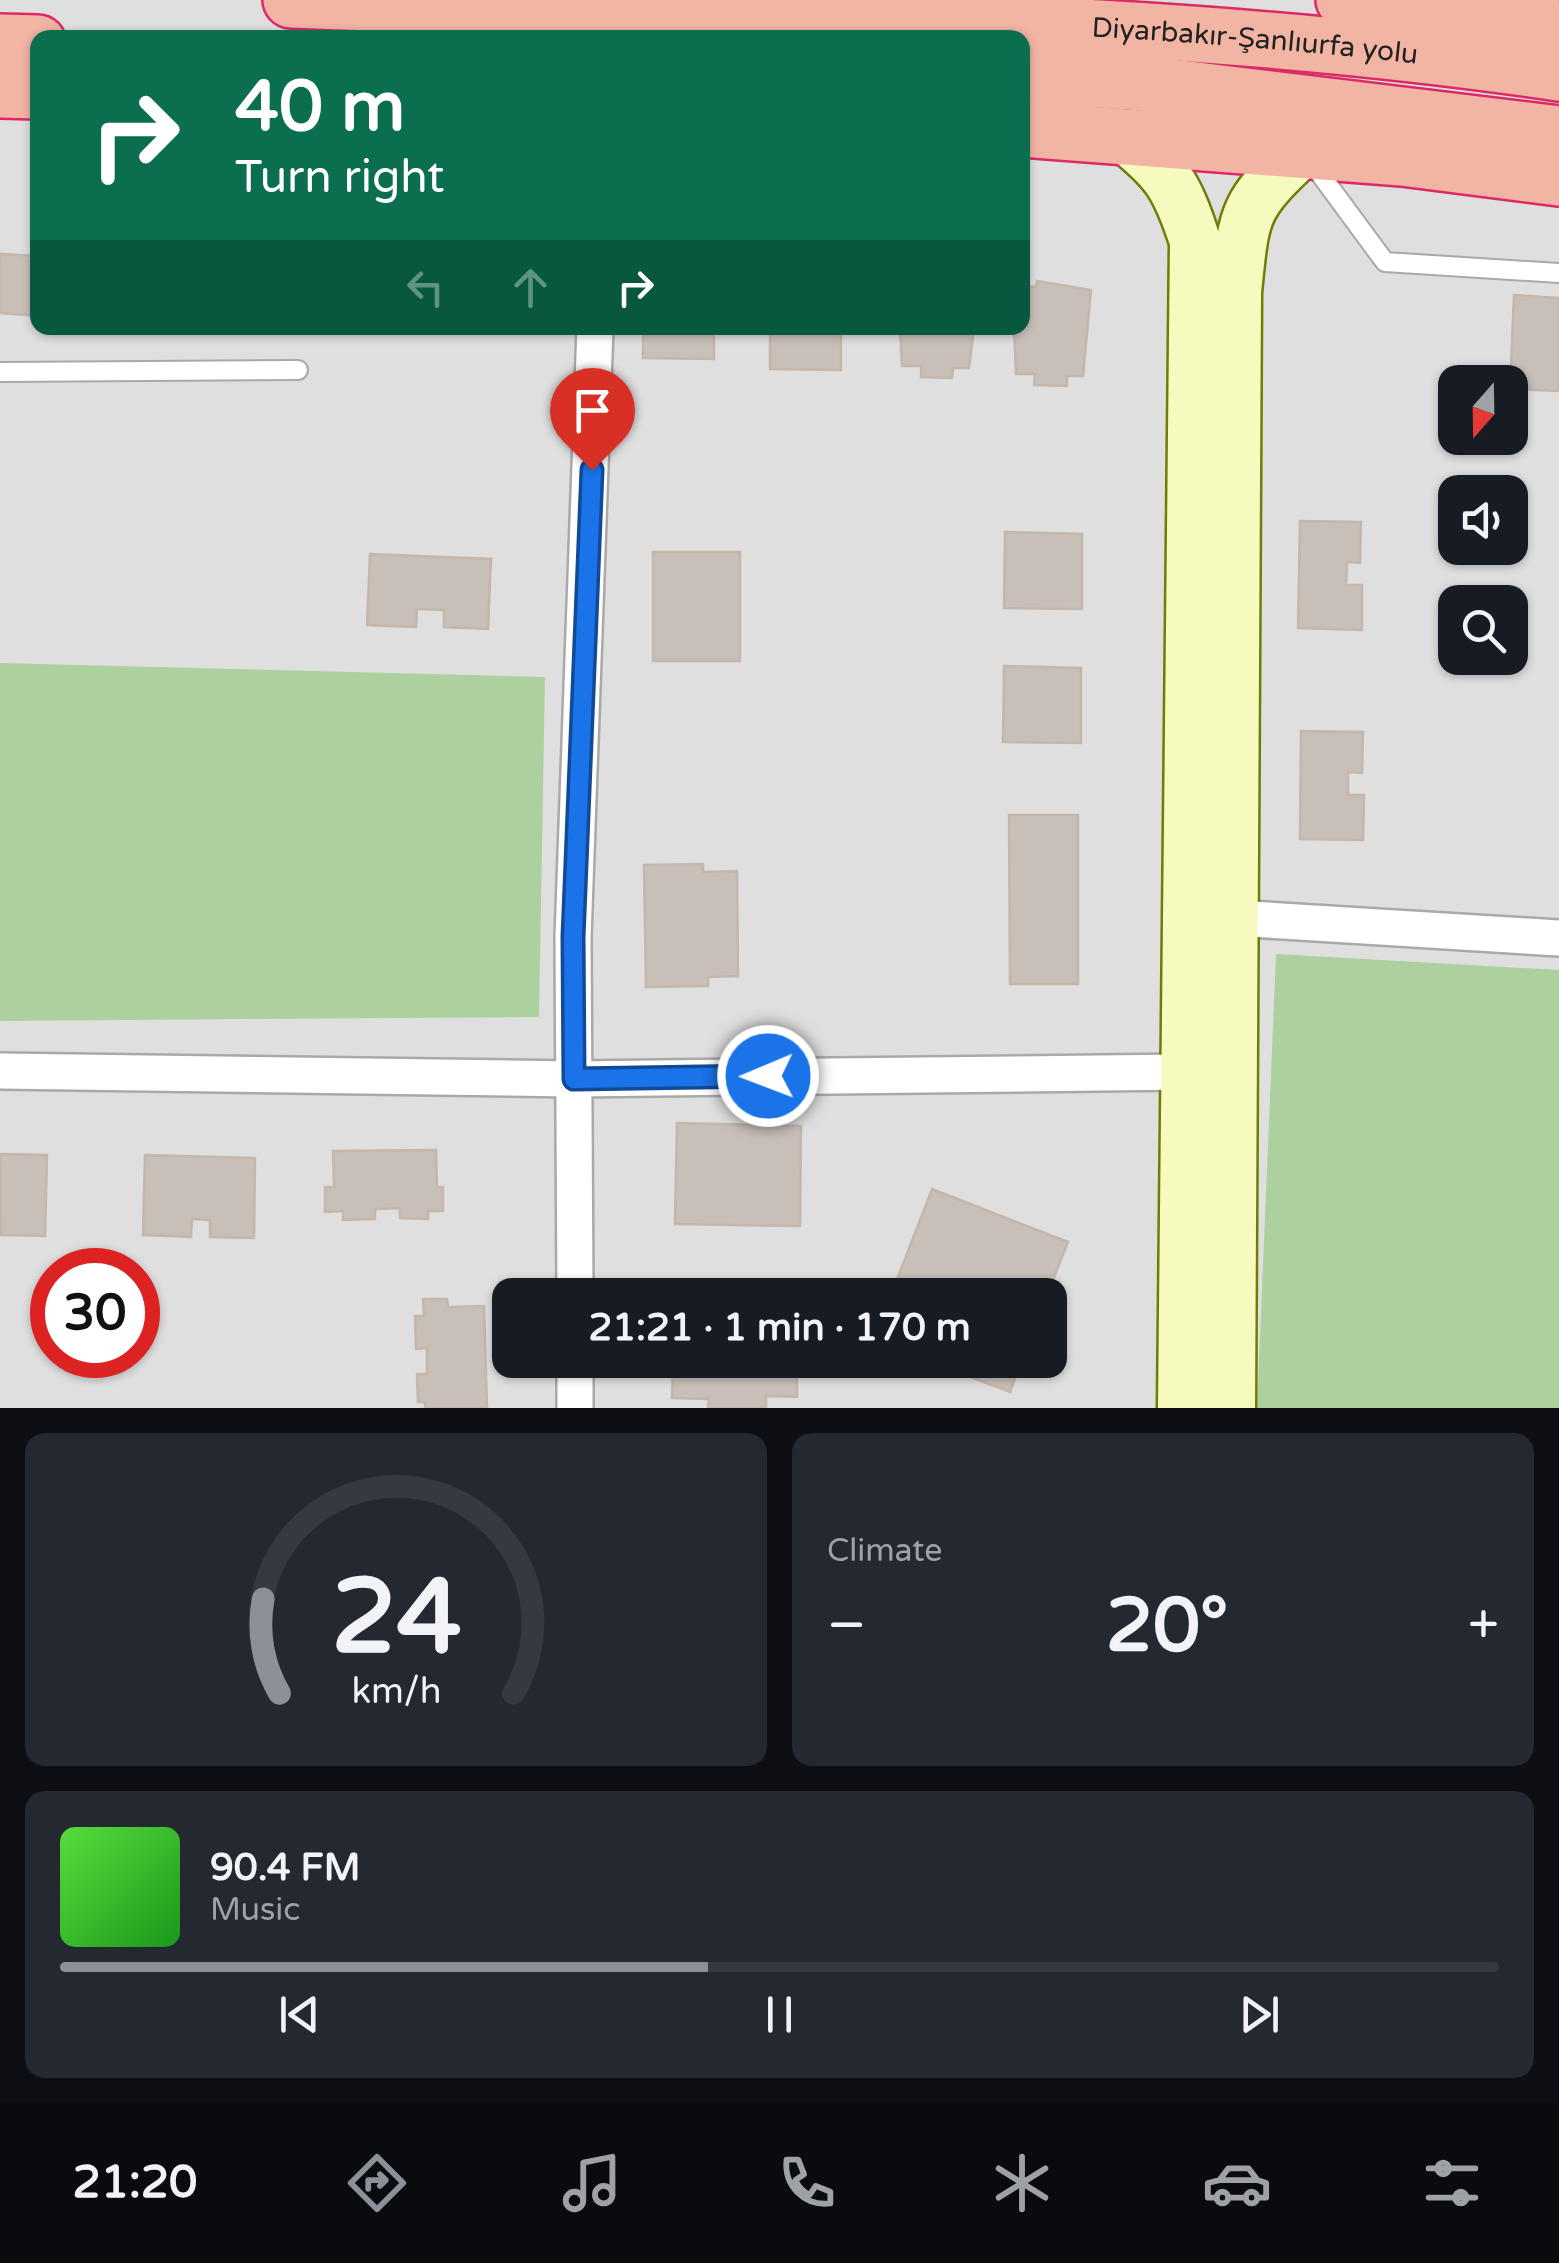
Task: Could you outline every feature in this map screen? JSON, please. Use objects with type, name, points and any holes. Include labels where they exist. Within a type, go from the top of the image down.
[{"type":"highway","name":"Diyarbakır-Şanlıurfa yolu","points":[[290,0],[996,22],[1222,34],[1559,74]]},
{"type":"highway","points":[[1344,0],[1559,28]]},
{"type":"highway","points":[[0,42],[30,42]]},
{"type":"highway","name":"Diyarbakır-Şanlıurfa yolu","points":[[1030,76],[1130,82],[1559,134]]},
{"type":"highway","points":[[0,90],[30,91]]},
{"type":"highway","points":[[1030,129],[1303,150],[1559,178]]},
{"type":"main road","points":[[1122,135],[1161,165],[1177,188],[1194,241],[1183,1408]]},
{"type":"main road","points":[[1230,1408],[1234,918],[1231,561],[1236,292],[1242,232],[1256,194],[1303,150]]},
{"type":"street","points":[[575,1278],[573,937],[595,335]]},
{"type":"street","points":[[1234,918],[1559,938]]},
{"type":"street","points":[[0,1070],[574,1079],[1185,1072]]},
{"type":"street","points":[[575,1378],[575,1408]]},
{"type":"lane","points":[[1303,150],[1385,262],[1559,273]]},
{"type":"lane","points":[[0,372],[298,370]]},
{"type":"shaded area","points":[[0,0],[1559,0],[1559,1408],[0,1408]]},
{"type":"green space","points":[[0,663],[545,677],[539,1017],[0,1021]]},
{"type":"green space","points":[[1276,954],[1559,970],[1559,1408],[1257,1408]]},
{"type":"building","points":[[0,254],[30,256],[30,315],[0,313]]},
{"type":"building","points":[[1037,281],[1091,290],[1083,376],[1067,376],[1067,386],[1034,385],[1035,374],[1016,374],[1014,335],[1030,335],[1030,287],[1036,287]]},
{"type":"building","points":[[1514,295],[1559,298],[1559,391],[1528,390],[1528,365],[1511,365]]},
{"type":"building","points":[[643,335],[714,335],[714,359],[643,358]]},
{"type":"building","points":[[770,335],[841,335],[841,370],[770,369]]},
{"type":"building","points":[[900,335],[973,335],[969,368],[953,368],[952,378],[921,377],[921,366],[902,366]]},
{"type":"building","points":[[1300,521],[1361,522],[1360,563],[1347,562],[1346,585],[1362,585],[1362,630],[1298,628]]},
{"type":"building","points":[[1005,532],[1082,534],[1082,609],[1004,608]]},
{"type":"building","points":[[653,552],[740,552],[740,661],[653,661]]},
{"type":"building","points":[[370,554],[491,559],[488,629],[444,627],[444,610],[417,609],[416,627],[367,625]]},
{"type":"building","points":[[1004,666],[1081,668],[1081,743],[1003,742]]},
{"type":"building","points":[[1301,731],[1363,732],[1362,773],[1348,772],[1348,795],[1364,795],[1363,840],[1300,839]]},
{"type":"building","points":[[1009,815],[1078,815],[1078,984],[1010,984]]},
{"type":"building","points":[[703,864],[703,872],[737,871],[738,976],[708,977],[708,986],[646,987],[644,865]]},
{"type":"building","points":[[677,1123],[801,1126],[800,1226],[675,1224]]},
{"type":"building","points":[[436,1150],[437,1187],[443,1187],[443,1211],[428,1211],[428,1219],[400,1218],[400,1208],[375,1209],[375,1219],[343,1220],[343,1211],[325,1212],[325,1187],[334,1187],[333,1151]]},
{"type":"building","points":[[0,1154],[47,1155],[45,1236],[1,1235]]},
{"type":"building","points":[[145,1155],[255,1158],[254,1238],[210,1237],[210,1220],[192,1219],[191,1237],[143,1235]]},
{"type":"building","points":[[932,1189],[1068,1242],[1054,1278],[898,1278]]},
{"type":"building","points":[[423,1299],[447,1299],[448,1307],[484,1306],[487,1408],[425,1408],[425,1402],[418,1402],[417,1374],[427,1374],[427,1348],[416,1349],[415,1316],[424,1316]]},
{"type":"building","points":[[673,1378],[797,1378],[797,1397],[766,1396],[766,1408],[708,1408],[709,1399],[672,1398]]},
{"type":"building","points":[[973,1378],[1015,1378],[1010,1392]]},
{"type":"route","points":[[592,470],[573,937],[574,1079],[768,1076]]}]
